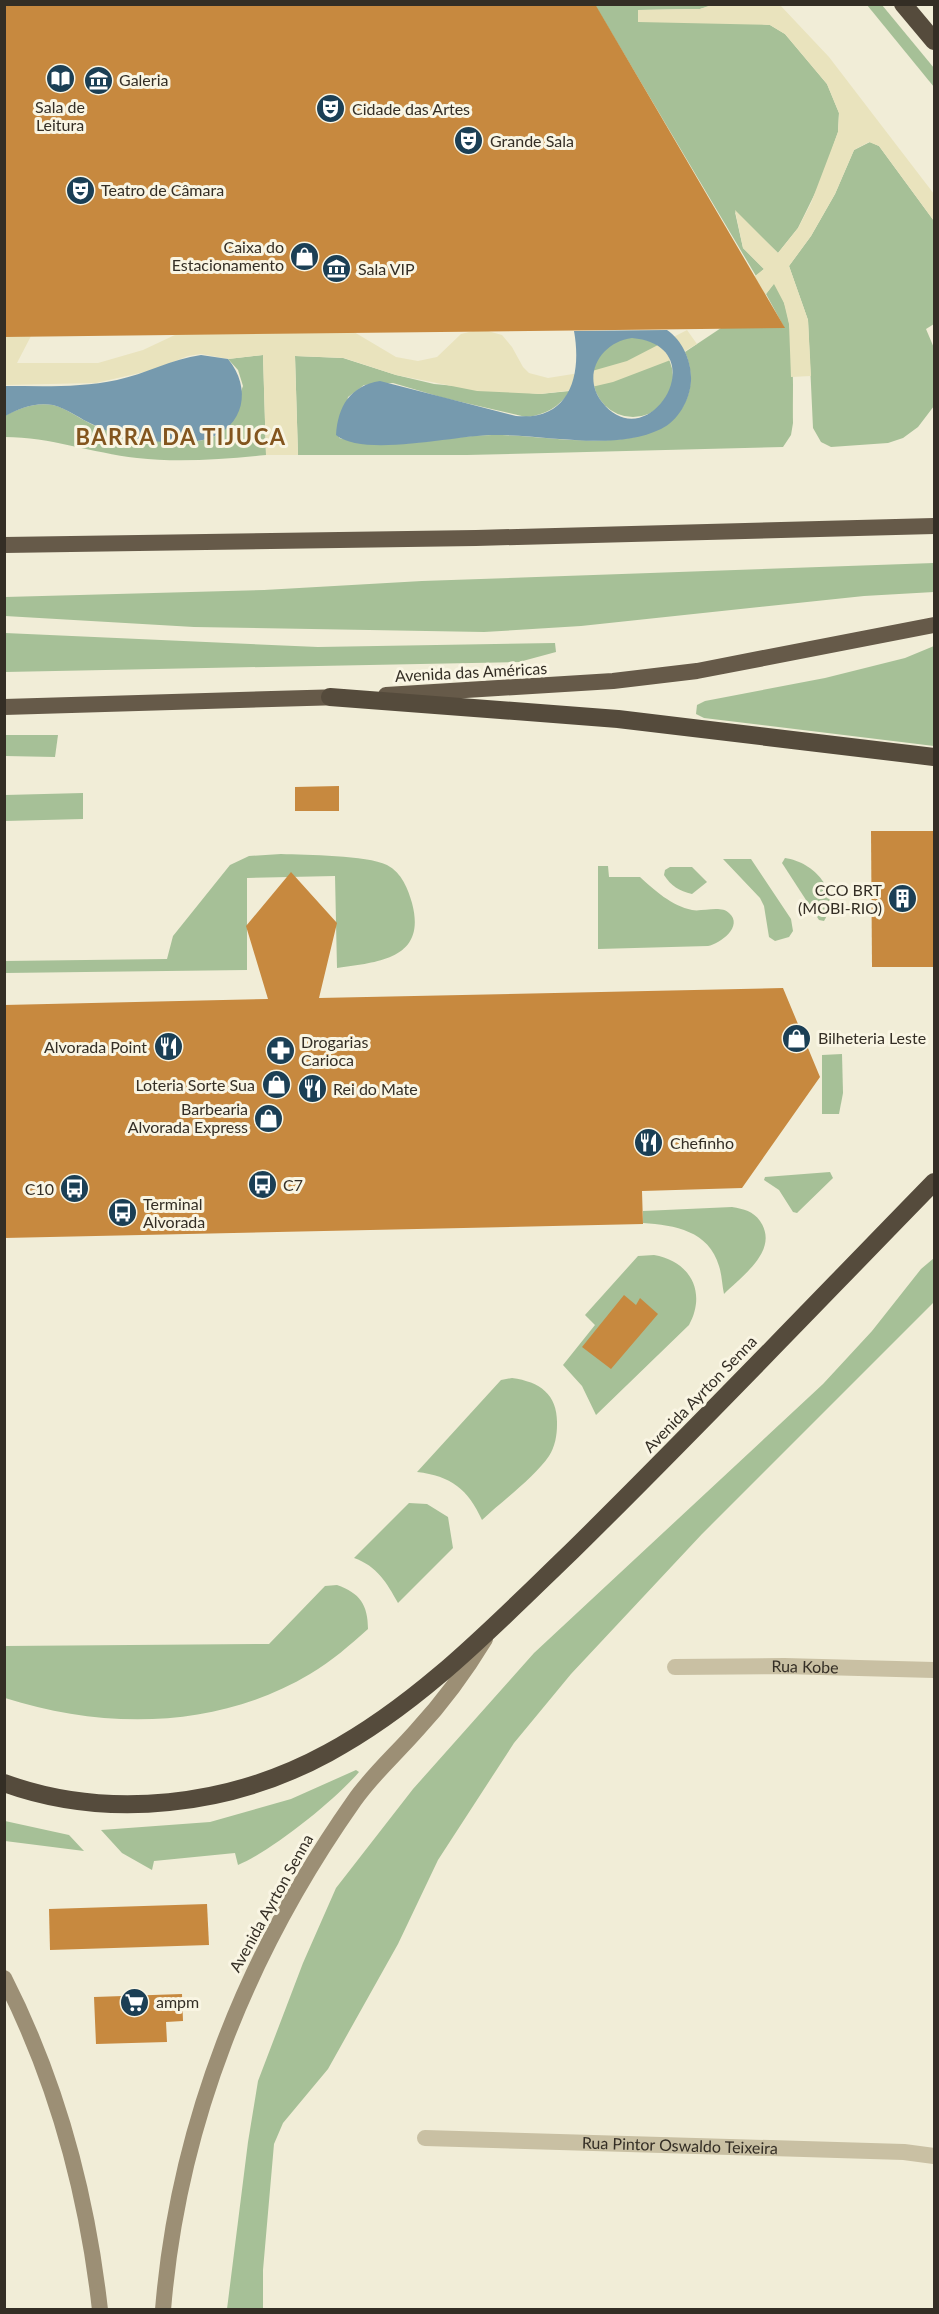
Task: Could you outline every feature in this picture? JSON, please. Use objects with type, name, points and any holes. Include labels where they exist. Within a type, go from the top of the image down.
[{"type":"highway","points":[[903,4],[934,41]]},
{"type":"highway","points":[[4,545],[476,538],[934,526]]},
{"type":"highway","name":"Avenida das Américas","points":[[4,706],[330,697],[613,681],[744,663],[856,638],[934,625]]},
{"type":"highway","points":[[330,697],[618,719],[934,758]]},
{"type":"highway","name":"Avenida Ayrton Senna","points":[[4,1783],[64,1800],[149,1803],[197,1800],[260,1784],[328,1754],[394,1712],[490,1630],[637,1487],[934,1182]]},
{"type":"main road","name":"Avenida Ayrton Senna","points":[[163,2310],[167,2253],[200,2109],[225,2034],[252,1972],[276,1927],[354,1800],[440,1705],[466,1670],[490,1630]]},
{"type":"main road","points":[[4,1977],[22,2012],[59,2109],[93,2243],[100,2310]]},
{"type":"street","name":"Rua Kobe","points":[[675,1667],[784,1666],[934,1670]]},
{"type":"street","name":"Rua Pintor Oswaldo Teixeira","points":[[424,2138],[904,2152],[934,2156]]},
{"type":"green space","points":[[595,5],[714,5],[700,9],[638,10],[770,25],[785,34],[827,84],[839,113],[838,132],[821,181],[798,228],[778,253],[735,212],[743,248],[764,269],[756,276]]},
{"type":"green space","points":[[867,5],[882,5],[934,68],[934,87]]},
{"type":"green space","points":[[870,142],[879,146],[934,221],[934,324],[926,329],[934,348],[934,406],[918,427],[903,438],[888,443],[831,447],[821,442],[813,428],[808,320],[789,266],[811,236],[835,194],[854,150]]},
{"type":"green space","points":[[774,283],[782,296],[787,313],[792,350],[793,423],[791,435],[783,447],[467,455],[298,455],[295,356],[343,358],[434,384],[540,394],[570,391],[551,409],[526,417],[444,398],[393,383],[364,385],[348,397],[339,438],[360,442],[398,444],[492,435],[594,441],[646,434],[666,424],[686,401],[691,380],[685,352],[721,328],[784,327],[766,294]]},
{"type":"green space","points":[[633,337],[648,340],[661,349],[670,362],[673,377],[670,392],[661,405],[648,414],[633,417],[618,414],[605,405],[596,392],[593,377],[596,362],[605,349],[618,340]]},
{"type":"green space","points":[[263,355],[266,455],[202,460],[153,459],[120,456],[55,442],[5,437],[4,416],[28,406],[46,404],[65,409],[98,427],[127,435],[164,441],[200,441],[215,436],[226,428],[234,413],[243,386],[238,370],[228,359]]},
{"type":"green space","points":[[934,563],[934,592],[864,596],[581,626],[484,632],[194,627],[5,616],[5,597],[264,590],[422,581]]},
{"type":"green space","points":[[5,633],[318,647],[555,643],[556,652],[519,662],[5,672]]},
{"type":"green space","points":[[934,646],[934,746],[704,718],[696,714],[697,705],[705,701],[825,678],[905,658]]},
{"type":"green space","points":[[5,735],[58,735],[55,757],[5,756]]},
{"type":"green space","points":[[83,793],[83,819],[5,821],[5,795]]},
{"type":"green space","points":[[281,854],[365,859],[392,868],[404,882],[412,903],[415,922],[413,936],[406,947],[383,960],[337,968],[335,876],[247,878],[247,970],[5,973],[4,961],[167,959],[173,936],[230,865],[249,856]]},
{"type":"green space","points":[[785,858],[806,865],[822,880],[830,899],[829,910],[824,921],[819,920],[782,863]]},
{"type":"green space","points":[[723,859],[751,859],[791,919],[793,931],[789,937],[775,941],[769,937],[764,906],[760,898]]},
{"type":"green space","points":[[598,866],[608,866],[609,877],[640,877],[664,897],[685,908],[726,911],[733,918],[732,929],[724,938],[708,946],[598,949]]},
{"type":"green space","points":[[670,867],[692,867],[707,882],[692,894],[683,891],[676,888],[664,875],[665,870]]},
{"type":"green space","points":[[842,1054],[843,1093],[839,1114],[822,1114],[822,1055]]},
{"type":"green space","points":[[830,1172],[833,1178],[797,1213],[793,1212],[779,1190],[764,1180],[765,1177]]},
{"type":"green space","points":[[732,1207],[748,1211],[760,1221],[765,1232],[765,1242],[762,1252],[749,1271],[724,1294],[719,1266],[707,1245],[689,1232],[678,1228],[643,1223],[643,1211]]},
{"type":"green space","points":[[654,1255],[667,1258],[686,1271],[695,1290],[694,1313],[689,1325],[596,1415],[582,1386],[563,1365],[595,1325],[585,1315],[638,1256]]},
{"type":"green space","points":[[934,1258],[934,1302],[702,1534],[571,1674],[514,1743],[438,1860],[398,1944],[328,2069],[283,2123],[274,2144],[263,2270],[263,2309],[227,2309],[258,2081],[303,1963],[336,1888],[413,1789],[534,1653],[823,1384],[872,1331],[921,1269]]},
{"type":"green space","points":[[512,1378],[539,1387],[551,1398],[557,1415],[555,1441],[549,1456],[535,1473],[482,1520],[471,1500],[457,1486],[440,1477],[417,1472],[501,1380]]},
{"type":"green space","points":[[409,1503],[427,1504],[448,1517],[453,1548],[398,1603],[375,1570],[354,1558]]},
{"type":"green space","points":[[337,1585],[352,1592],[361,1601],[368,1621],[368,1629],[348,1647],[310,1674],[275,1692],[238,1705],[199,1714],[160,1719],[121,1719],[43,1708],[5,1698],[5,1646],[269,1644],[325,1586]]},
{"type":"green space","points":[[356,1770],[359,1772],[348,1784],[302,1824],[268,1848],[238,1865],[235,1853],[154,1861],[152,1870],[122,1853],[101,1830],[210,1822],[291,1799]]},
{"type":"green space","points":[[5,1821],[69,1835],[84,1851],[5,1841]]},
{"type":"shaded area","points":[[714,4],[780,5],[829,57],[934,194],[934,221],[879,146],[869,142],[854,150],[835,194],[811,236],[789,266],[808,320],[811,376],[791,377],[789,324],[784,303],[774,284],[766,294],[721,328],[688,328],[764,269],[743,248],[735,210],[778,253],[798,228],[811,203],[838,132],[839,113],[827,84],[785,34],[770,25],[638,22],[638,10],[700,9]]},
{"type":"shaded area","points":[[481,329],[502,335],[529,373],[548,378],[592,371],[627,361],[687,330],[697,344],[668,361],[613,382],[583,389],[540,394],[477,391],[396,375],[344,358],[295,356],[298,455],[266,455],[263,355],[228,359],[201,354],[188,356],[153,370],[96,383],[5,385],[4,337],[31,336],[17,363],[98,363],[143,350],[177,334],[354,332],[396,357],[418,361],[437,357],[461,334]]},
{"type":"water","points":[[667,330],[673,335],[682,346],[688,359],[691,381],[682,409],[673,421],[661,429],[642,436],[601,441],[493,435],[412,444],[367,445],[349,442],[336,435],[343,406],[348,399],[361,387],[380,381],[516,416],[534,416],[549,411],[560,403],[573,379],[576,364],[574,331]],"holes":[[[632,338],[657,345],[670,360],[672,377],[666,395],[654,410],[638,418],[620,417],[602,402],[596,392],[593,381],[598,361],[611,346]]]},
{"type":"water","points":[[201,355],[228,359],[236,370],[242,394],[237,416],[230,426],[207,439],[172,442],[132,438],[105,430],[53,405],[28,406],[5,416],[5,386],[103,383]]},
{"type":"building","name":"Cidade das Artes","points":[[4,4],[595,4],[785,328],[4,337]]},
{"type":"building","points":[[339,786],[339,811],[295,811],[295,787]]},
{"type":"building","name":"CCO BRT (MOBI-RIO)","points":[[871,831],[934,831],[934,967],[872,967]]},
{"type":"building","points":[[291,872],[337,923],[319,998],[783,988],[820,1077],[742,1188],[642,1191],[643,1224],[4,1238],[4,1005],[268,999],[246,926]]},
{"type":"building","points":[[624,1295],[636,1305],[640,1298],[658,1314],[611,1369],[582,1347]]},
{"type":"building","points":[[207,1904],[209,1945],[50,1950],[49,1909]]},
{"type":"building","points":[[182,1994],[183,2021],[166,2022],[167,2042],[96,2044],[94,1997]]},
{"type":"place","name":"Sala de Leitura","points":[[60,79]]},
{"type":"place","name":"Galeria","points":[[98,80]]},
{"type":"place","name":"Cidade das Artes","points":[[331,109]]},
{"type":"place","name":"Grande Sala","points":[[469,141]]},
{"type":"place","name":"Teatro de Câmara","points":[[80,190]]},
{"type":"place","name":"Caixa do Estacionamento","points":[[305,256]]},
{"type":"place","name":"Sala VIP","points":[[337,269]]},
{"type":"place","name":"CCO BRT (MOBI-RIO)","points":[[903,899]]},
{"type":"place","name":"Bilheteria Leste","points":[[797,1038]]},
{"type":"place","name":"Alvorada Point","points":[[168,1047]]},
{"type":"place","name":"Drogarias Carioca","points":[[280,1051]]},
{"type":"place","name":"Loteria Sorte Sua","points":[[276,1085]]},
{"type":"place","name":"Rei do Mate","points":[[312,1089]]},
{"type":"place","name":"Barbearia Alvorada Express","points":[[269,1118]]},
{"type":"place","name":"Chefinho","points":[[649,1143]]},
{"type":"place","name":"C7","points":[[262,1185]]},
{"type":"place","name":"C10","points":[[75,1189]]},
{"type":"place","name":"Terminal Alvorada","points":[[122,1213]]},
{"type":"place","name":"ampm","points":[[135,2002]]},
{"type":"district","name":"BARRA DA TIJUCA","points":[[181,437]]}]
